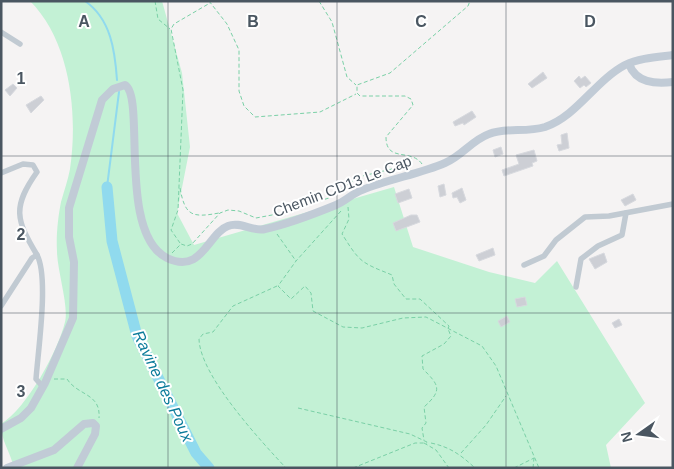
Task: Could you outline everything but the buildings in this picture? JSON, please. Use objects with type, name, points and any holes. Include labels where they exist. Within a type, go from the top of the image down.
[{"type":"main road","name":"Chemin CD13 Le Cap","points":[[167,258],[179,261],[199,255],[206,251],[221,229],[231,225],[260,230],[339,203],[355,193],[452,159],[489,133],[534,130],[557,121],[605,78],[629,64],[673,55]]},
{"type":"main road","points":[[629,64],[638,75],[650,84],[673,82]]},
{"type":"main road","points":[[1,429],[21,418],[31,408],[44,385],[73,318],[74,262],[69,237],[69,208],[102,100],[107,92],[116,86],[125,85],[130,88],[133,95],[133,140],[142,224],[151,241],[167,258]]},
{"type":"main road","points":[[7,468],[54,450],[84,424],[89,422],[96,426],[95,434],[77,468]]},
{"type":"street","points":[[1,32],[20,44]]},
{"type":"street","points":[[1,174],[23,164],[32,165],[37,172],[26,188],[19,211],[21,228],[41,263],[41,298],[36,379],[44,385]]},
{"type":"street","points":[[524,264],[544,256],[570,227],[585,217],[626,213],[673,204]]},
{"type":"street","points":[[576,287],[580,258],[598,246],[622,235],[626,213]]},
{"type":"street","points":[[1,306],[32,258],[37,255]]},
{"type":"path","points":[[155,1],[158,19],[171,29],[183,90],[178,210],[171,230],[181,244],[187,246],[192,244],[220,213]]},
{"type":"path","points":[[319,1],[332,22],[347,77],[357,85]]},
{"type":"path","points":[[357,85],[390,72],[468,6],[470,1]]},
{"type":"path","points":[[171,29],[174,24],[209,2],[227,24],[239,50],[239,91],[244,106],[256,117],[320,112],[356,93]]},
{"type":"path","points":[[356,93],[357,85]]},
{"type":"path","points":[[356,93],[360,96],[405,96],[411,99],[413,105],[386,137],[386,146],[389,151],[413,157],[420,162],[424,170]]},
{"type":"path","points":[[180,186],[183,206],[188,213],[201,216],[228,210],[239,211],[256,218],[329,198],[358,177],[392,169],[413,157]]},
{"type":"path","points":[[355,193],[347,211],[348,225],[342,234],[347,241],[364,262],[376,267],[384,274],[392,275],[394,284],[406,299],[420,299],[432,312],[448,323],[451,336],[444,344],[422,356],[424,360],[423,369],[436,381],[437,386],[434,398],[424,407],[426,423],[422,428],[424,441],[436,450],[449,468]]},
{"type":"path","points":[[286,468],[274,453],[256,437],[228,400],[208,366],[199,346],[199,339],[203,334],[214,332],[223,323],[234,306],[278,286],[296,261],[342,210],[339,203]]},
{"type":"path","points":[[272,227],[296,261]]},
{"type":"path","points":[[167,258],[181,244]]},
{"type":"path","points":[[278,286],[291,299],[305,286],[311,293],[314,311],[343,327],[362,328],[403,318],[426,318],[482,346],[496,366],[539,468]]},
{"type":"path","points":[[44,385],[58,377],[67,379],[76,388],[93,398],[98,405],[100,417],[96,426]]},
{"type":"path","points":[[460,454],[486,425],[507,395]]},
{"type":"path","points":[[298,408],[410,434],[429,443],[445,446],[460,454],[475,468]]},
{"type":"path","points":[[353,468],[414,443],[424,441]]},
{"type":"path","points":[[514,468],[534,457]]},
{"type":"path","points":[[533,468],[534,457]]},
{"type":"green space","points":[[30,1],[162,1],[182,73],[190,147],[177,213],[194,245],[394,187],[413,247],[489,272],[535,283],[557,261],[645,403],[606,445],[611,468],[14,468],[2,436],[1,424],[21,405],[40,378],[56,348],[65,322],[66,315],[58,259],[57,233],[61,202],[69,173],[73,126],[72,103],[63,58],[55,37],[44,18]]},
{"type":"waterway","name":"Ravine des Poux","points":[[85,1],[94,8],[106,26],[113,47],[117,80]]},
{"type":"waterway","name":"Ravine des Poux","points":[[107,187],[119,92]]},
{"type":"waterway","name":"Ravine des Poux","points":[[107,187],[112,241],[137,336],[196,453],[209,468]]}]
